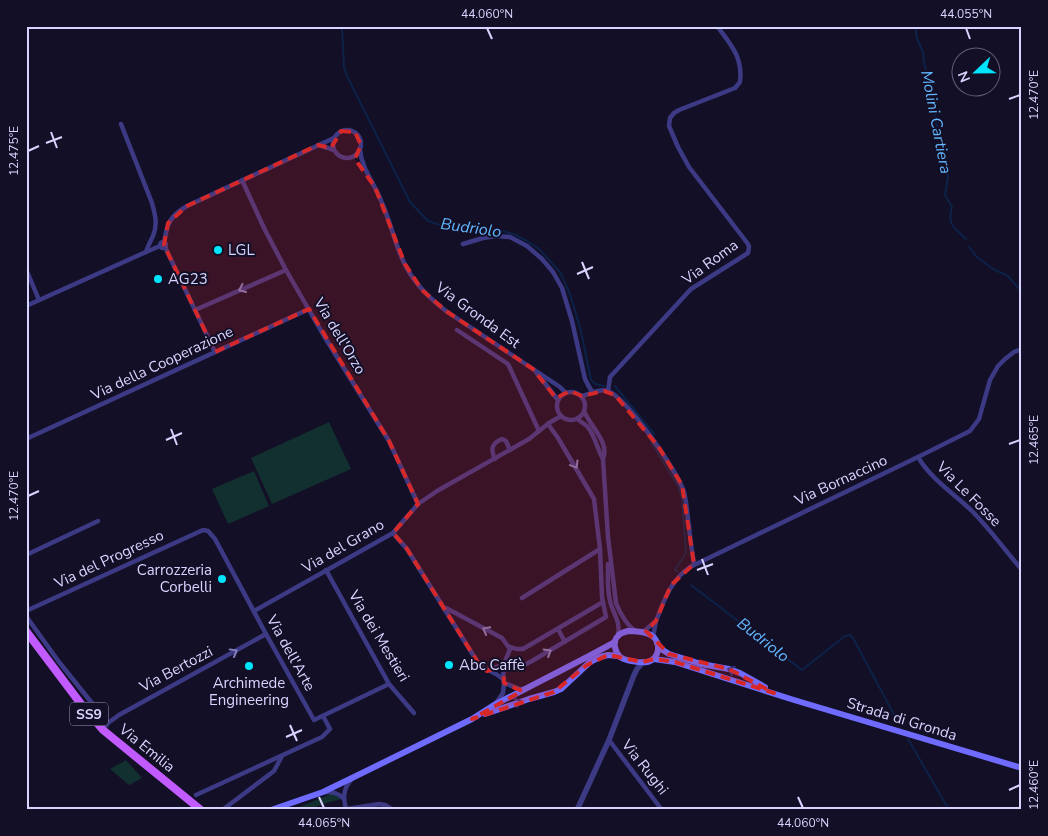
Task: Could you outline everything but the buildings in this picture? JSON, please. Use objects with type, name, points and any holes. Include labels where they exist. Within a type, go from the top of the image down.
[{"type":"main road","name":"Via Emilia","points":[[26,631],[56,664],[84,708],[103,730],[201,810]]},
{"type":"main road","points":[[271,810],[323,792],[472,719],[628,631],[650,634],[657,643],[658,652],[654,659],[650,661],[643,662],[608,655],[590,662],[568,683],[554,692],[472,719]]},
{"type":"main road","points":[[616,639],[615,647],[619,656]]},
{"type":"main road","name":"Strada di Gronda","points":[[657,643],[669,654],[701,664],[729,669],[774,692]]},
{"type":"main road","name":"Strada di Gronda","points":[[654,659],[675,662],[774,692],[794,700],[1022,768]]},
{"type":"main road","points":[[284,810],[296,802]]},
{"type":"street","name":"Via Roma","points":[[608,391],[610,378],[691,289],[748,253],[749,250],[748,244],[689,167],[669,126],[670,118],[674,113],[735,88],[740,82],[739,60],[734,48],[717,26]]},
{"type":"street","points":[[121,124],[155,214],[156,228],[146,252]]},
{"type":"street","name":"Via Gronda Est","points":[[163,245],[168,223],[176,213],[187,206],[334,138],[341,131],[351,130],[361,140],[360,150],[363,167]]},
{"type":"street","points":[[334,138],[334,150]]},
{"type":"street","name":"Via Gronda Est","points":[[318,145],[334,150],[336,154],[344,158],[352,157],[363,167],[382,203],[405,264],[412,277],[433,301],[566,392],[575,392],[582,396]]},
{"type":"street","points":[[352,157],[356,156],[360,150]]},
{"type":"street","name":"Via dell'Orzo","points":[[242,180],[286,270],[324,336],[389,441],[418,504]]},
{"type":"street","points":[[463,244],[496,236],[510,237],[527,246],[553,272],[562,288],[572,320],[585,378],[592,393]]},
{"type":"street","points":[[26,306],[163,245],[214,352]]},
{"type":"street","points":[[26,269],[39,300]]},
{"type":"street","points":[[195,310],[286,270]]},
{"type":"street","name":"Via della Cooperazione","points":[[26,439],[309,309]]},
{"type":"street","points":[[457,330],[508,364],[540,431]]},
{"type":"street","name":"Via Bornaccino","points":[[653,637],[656,621],[671,585],[694,564],[970,431],[979,418],[990,380],[998,366],[1005,358],[1022,349]]},
{"type":"street","name":"Via Gronda Est","points":[[533,369],[558,400]]},
{"type":"street","points":[[566,392],[558,400],[558,411],[561,416],[568,420],[577,419],[584,411],[585,404],[582,396],[604,390],[608,391],[629,408],[658,446],[684,490],[694,564]]},
{"type":"street","points":[[549,424],[558,411]]},
{"type":"street","points":[[584,411],[599,434],[604,449],[609,593],[610,601],[618,619],[619,626],[616,639]]},
{"type":"street","points":[[549,424],[561,416]]},
{"type":"street","points":[[577,419],[587,426],[603,459]]},
{"type":"street","points":[[503,670],[518,668],[532,661],[606,617],[602,597],[600,549],[594,499],[549,424]]},
{"type":"street","name":"Via del Grano","points":[[254,612],[392,533],[418,504],[437,491],[529,439],[549,424]]},
{"type":"street","points":[[495,458],[492,448],[493,444],[497,441],[502,439],[506,441],[510,450]]},
{"type":"street","name":"Via Le Fosse","points":[[918,457],[923,466],[971,510],[1022,570]]},
{"type":"street","points":[[26,555],[98,521]]},
{"type":"street","name":"Via del Progresso","points":[[26,611],[203,530]]},
{"type":"street","name":"Via dell'Arte","points":[[203,530],[208,531],[215,539],[314,720],[323,716]]},
{"type":"street","points":[[392,533],[407,549],[480,666],[520,689],[527,689]]},
{"type":"street","points":[[608,537],[616,604],[620,613],[635,631]]},
{"type":"street","points":[[522,598],[600,549]]},
{"type":"street","name":"Via dei Mestieri","points":[[326,570],[389,684],[414,712]]},
{"type":"street","points":[[508,646],[523,649],[603,602]]},
{"type":"street","points":[[444,608],[502,638],[510,649],[503,670],[503,693],[494,705]]},
{"type":"street","points":[[26,616],[56,664],[108,723]]},
{"type":"street","name":"Via Bornaccino","points":[[642,633],[656,621]]},
{"type":"street","points":[[558,629],[565,642]]},
{"type":"street","name":"Via Bertozzi","points":[[103,730],[119,714],[266,634]]},
{"type":"street","points":[[630,660],[634,675]]},
{"type":"street","points":[[577,810],[609,740],[634,675],[643,662]]},
{"type":"street","points":[[487,670],[504,664]]},
{"type":"street","points":[[196,795],[322,736],[330,729],[323,716],[389,684]]},
{"type":"street","name":"Via Rughi","points":[[609,740],[662,810]]},
{"type":"street","points":[[224,808],[274,771],[283,755]]},
{"type":"street","points":[[354,777],[345,789],[344,809],[379,804],[393,810]]},
{"type":"street","points":[[323,792],[336,792],[344,800]]},
{"type":"highlighted area","points":[[341,131],[355,132],[361,145],[355,159],[375,187],[405,264],[422,290],[446,311],[533,369],[556,398],[570,391],[582,396],[604,391],[615,395],[658,446],[682,485],[694,564],[671,585],[656,621],[646,631],[669,654],[729,669],[774,693],[675,662],[654,659],[643,662],[608,655],[587,665],[554,692],[472,719],[522,691],[504,683],[503,666],[487,671],[480,666],[407,549],[393,533],[418,504],[389,441],[309,309],[215,352],[164,245],[168,223],[187,206],[318,145],[331,148]]},
{"type":"green space","points":[[329,422],[351,469],[272,504],[251,458]]},
{"type":"green space","points":[[254,471],[269,506],[228,524],[212,489]]},
{"type":"green space","points":[[126,760],[142,778],[129,785],[110,769]]},
{"type":"green space","points":[[333,793],[341,799],[308,810],[292,810]]},
{"type":"waterway","name":"Budriolo","points":[[342,26],[344,67],[347,76],[410,202],[428,221],[471,230],[499,230],[516,235],[539,249],[560,272],[570,294],[581,331],[591,380],[595,384],[604,386]]},
{"type":"waterway","name":"Molini Cartiera","points":[[915,26],[933,94],[935,120],[942,138],[943,159],[948,177],[945,195],[952,207],[950,218],[955,228],[966,239]]},
{"type":"waterway","name":"Molini Cartiera","points":[[969,247],[977,257],[993,269],[1008,276],[1022,292]]},
{"type":"waterway","name":"Budriolo","points":[[615,386],[654,434]]},
{"type":"waterway","name":"Budriolo","points":[[651,442],[678,486],[682,498],[686,553],[675,570],[678,572]]},
{"type":"waterway","name":"Budriolo","points":[[691,585],[802,670],[845,636],[850,635],[899,724]]},
{"type":"waterway","name":"Budriolo","points":[[908,739],[949,810]]},
{"type":"place","name":"LGL","points":[[218,250]]},
{"type":"place","name":"AG23","points":[[158,279]]},
{"type":"place","name":"Carrozzeria Corbelli","points":[[222,579]]},
{"type":"place","name":"Abc Caffè","points":[[449,665]]},
{"type":"place","name":"Archimede Engineering","points":[[249,666]]}]
